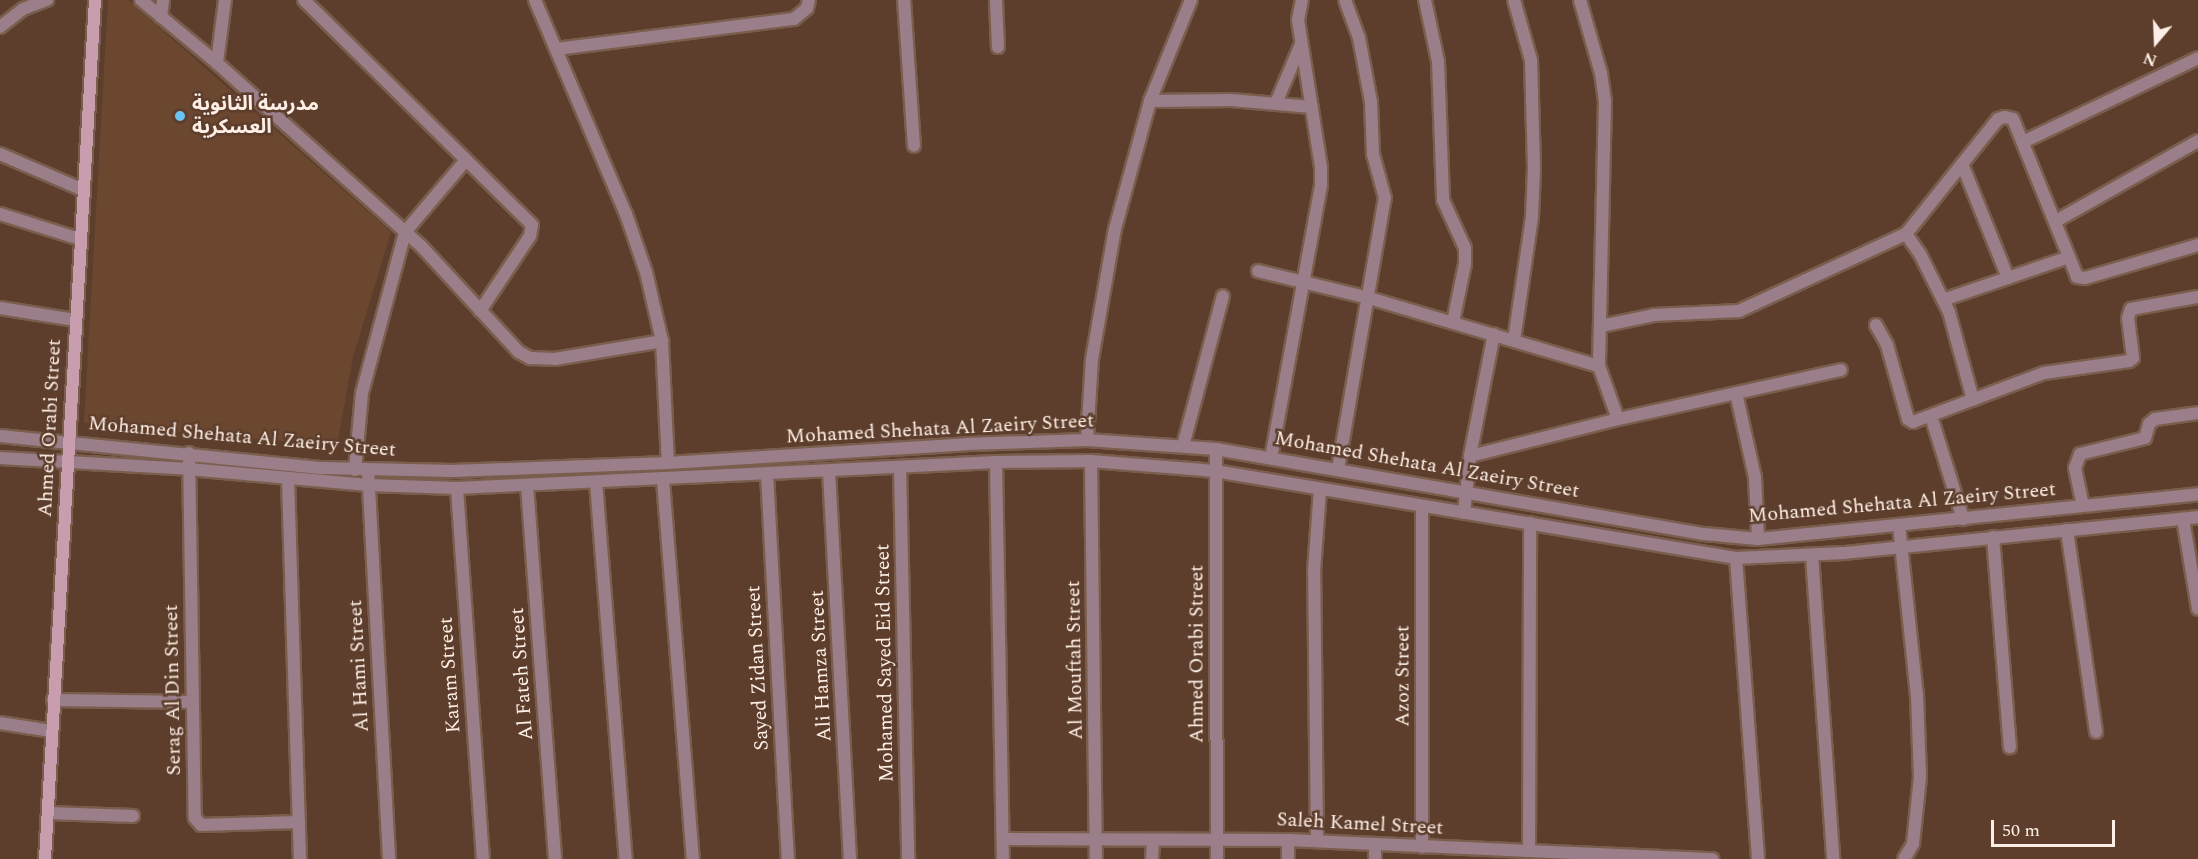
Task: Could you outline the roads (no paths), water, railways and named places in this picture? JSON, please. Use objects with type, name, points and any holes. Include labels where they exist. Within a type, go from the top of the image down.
[{"type":"main road","name":"Ahmed Orabi Street","points":[[45,859],[94,0]]},
{"type":"street","points":[[0,27],[23,9],[47,0]]},
{"type":"street","points":[[141,0],[217,63],[405,232],[440,265],[519,352],[543,360],[662,340]]},
{"type":"street","points":[[161,17],[163,0]]},
{"type":"street","points":[[217,63],[225,0]]},
{"type":"street","points":[[304,0],[532,225],[530,236],[480,311]]},
{"type":"street","points":[[535,0],[626,214],[646,272],[662,340],[668,463]]},
{"type":"street","points":[[556,49],[794,19],[807,8],[809,0]]},
{"type":"street","points":[[904,0],[914,146]]},
{"type":"street","points":[[996,0],[998,47]]},
{"type":"street","points":[[1087,440],[1092,359],[1106,272],[1125,186],[1150,101],[1191,0]]},
{"type":"street","points":[[1270,458],[1321,185],[1312,107],[1298,20],[1302,0]]},
{"type":"street","points":[[1338,469],[1369,298],[1384,198],[1384,186],[1373,154],[1371,102],[1359,38],[1345,0]]},
{"type":"street","points":[[1425,0],[1438,62],[1443,200],[1465,248],[1465,264],[1453,322]]},
{"type":"street","points":[[1514,0],[1531,60],[1534,169],[1532,217],[1514,340]]},
{"type":"street","points":[[1580,0],[1601,73],[1605,100],[1599,366],[1618,419]]},
{"type":"street","points":[[1276,104],[1301,43]]},
{"type":"street","points":[[2023,142],[2198,58]]},
{"type":"street","points":[[1150,101],[1231,100],[1312,107]]},
{"type":"street","points":[[1600,326],[1654,315],[1739,311],[1906,234],[1998,119],[2013,119],[2056,221],[2075,275],[2081,278],[2198,245]]},
{"type":"street","points":[[2056,221],[2198,141]]},
{"type":"street","points":[[0,154],[83,190]]},
{"type":"street","points":[[355,470],[362,393],[405,232],[466,160]]},
{"type":"street","points":[[1962,164],[2008,278]]},
{"type":"street","points":[[0,214],[80,238]]},
{"type":"street","points":[[1906,234],[1920,254],[1943,300],[1957,336],[1973,400]]},
{"type":"street","points":[[1943,300],[2069,257]]},
{"type":"street","points":[[1258,271],[1369,298],[1599,366]]},
{"type":"street","points":[[1183,446],[1223,296]]},
{"type":"street","points":[[1876,325],[1887,345],[1908,419],[1913,422],[2044,373],[2129,362],[2133,358],[2128,318],[2131,309],[2198,297]]},
{"type":"street","points":[[0,308],[75,320]]},
{"type":"street","points":[[1464,513],[1470,456],[1494,334]]},
{"type":"street","points":[[1470,456],[1618,419],[1654,413],[1841,370]]},
{"type":"street","points":[[1736,393],[1755,477],[1758,539]]},
{"type":"street","points":[[2083,506],[2075,468],[2080,454],[2145,438],[2149,424],[2155,419],[2198,413]]},
{"type":"street","points":[[1931,416],[1963,519]]},
{"type":"street","name":"Mohamed Shehata Al Zaeiry Street","points":[[0,436],[355,470],[452,471],[668,463],[966,444],[1087,440],[1216,449],[1466,490],[1704,534],[1758,539],[2198,494]]},
{"type":"street","points":[[1003,859],[999,462],[997,452],[1005,442]]},
{"type":"street","points":[[966,444],[974,449],[975,454],[968,463]]},
{"type":"street","name":"Ahmed Orabi Street","points":[[1216,449],[1217,859]]},
{"type":"street","name":"Serag Al Din Street","points":[[189,453],[195,818],[201,825],[299,822]]},
{"type":"street","name":"Mohamed Shehata Al Zaeiry Street","points":[[0,458],[189,469],[368,485],[457,488],[829,472],[968,463],[1091,460],[1215,471],[1736,558],[1812,555],[2198,517]]},
{"type":"street","name":"Al Mouftah Street","points":[[1091,460],[1096,859]]},
{"type":"street","name":"Mohamed Sayed Eid Street","points":[[900,467],[908,859]]},
{"type":"street","name":"Al Hami Street","points":[[368,470],[389,859]]},
{"type":"street","name":"Ali Hamza Street","points":[[829,472],[850,859]]},
{"type":"street","name":"Sayed Zidan Street","points":[[767,474],[788,859]]},
{"type":"street","points":[[288,479],[300,859]]},
{"type":"street","points":[[663,480],[693,859]]},
{"type":"street","points":[[596,482],[626,859]]},
{"type":"street","name":"Al Fateh Street","points":[[527,485],[555,859]]},
{"type":"street","name":"Karam Street","points":[[457,488],[483,859]]},
{"type":"street","points":[[1317,841],[1314,571],[1320,489]]},
{"type":"street","name":"Azoz Street","points":[[1422,506],[1422,847]]},
{"type":"street","points":[[2183,519],[2198,609]]},
{"type":"street","points":[[1529,851],[1530,523]]},
{"type":"street","points":[[1899,525],[1917,695],[1920,777],[1913,844],[1904,859]]},
{"type":"street","points":[[2067,530],[2096,732]]},
{"type":"street","points":[[1994,537],[2010,747]]},
{"type":"street","points":[[1812,555],[1833,859]]},
{"type":"street","points":[[1736,558],[1758,859]]},
{"type":"street","points":[[53,700],[192,702]]},
{"type":"street","points":[[0,723],[51,731]]},
{"type":"street","points":[[48,813],[133,816]]},
{"type":"street","name":"Saleh Kamel Street","points":[[1004,839],[1288,840],[1422,847],[1460,854],[1509,855],[1529,851],[1590,856],[1713,859]]},
{"type":"street","points":[[1288,840],[1288,859]]},
{"type":"street","points":[[1152,859],[1153,841]]},
{"type":"street","points":[[1375,844],[1375,859]]},
{"type":"place","name":"مدرسة الثانوية العسكرية","points":[[180,116]]}]
